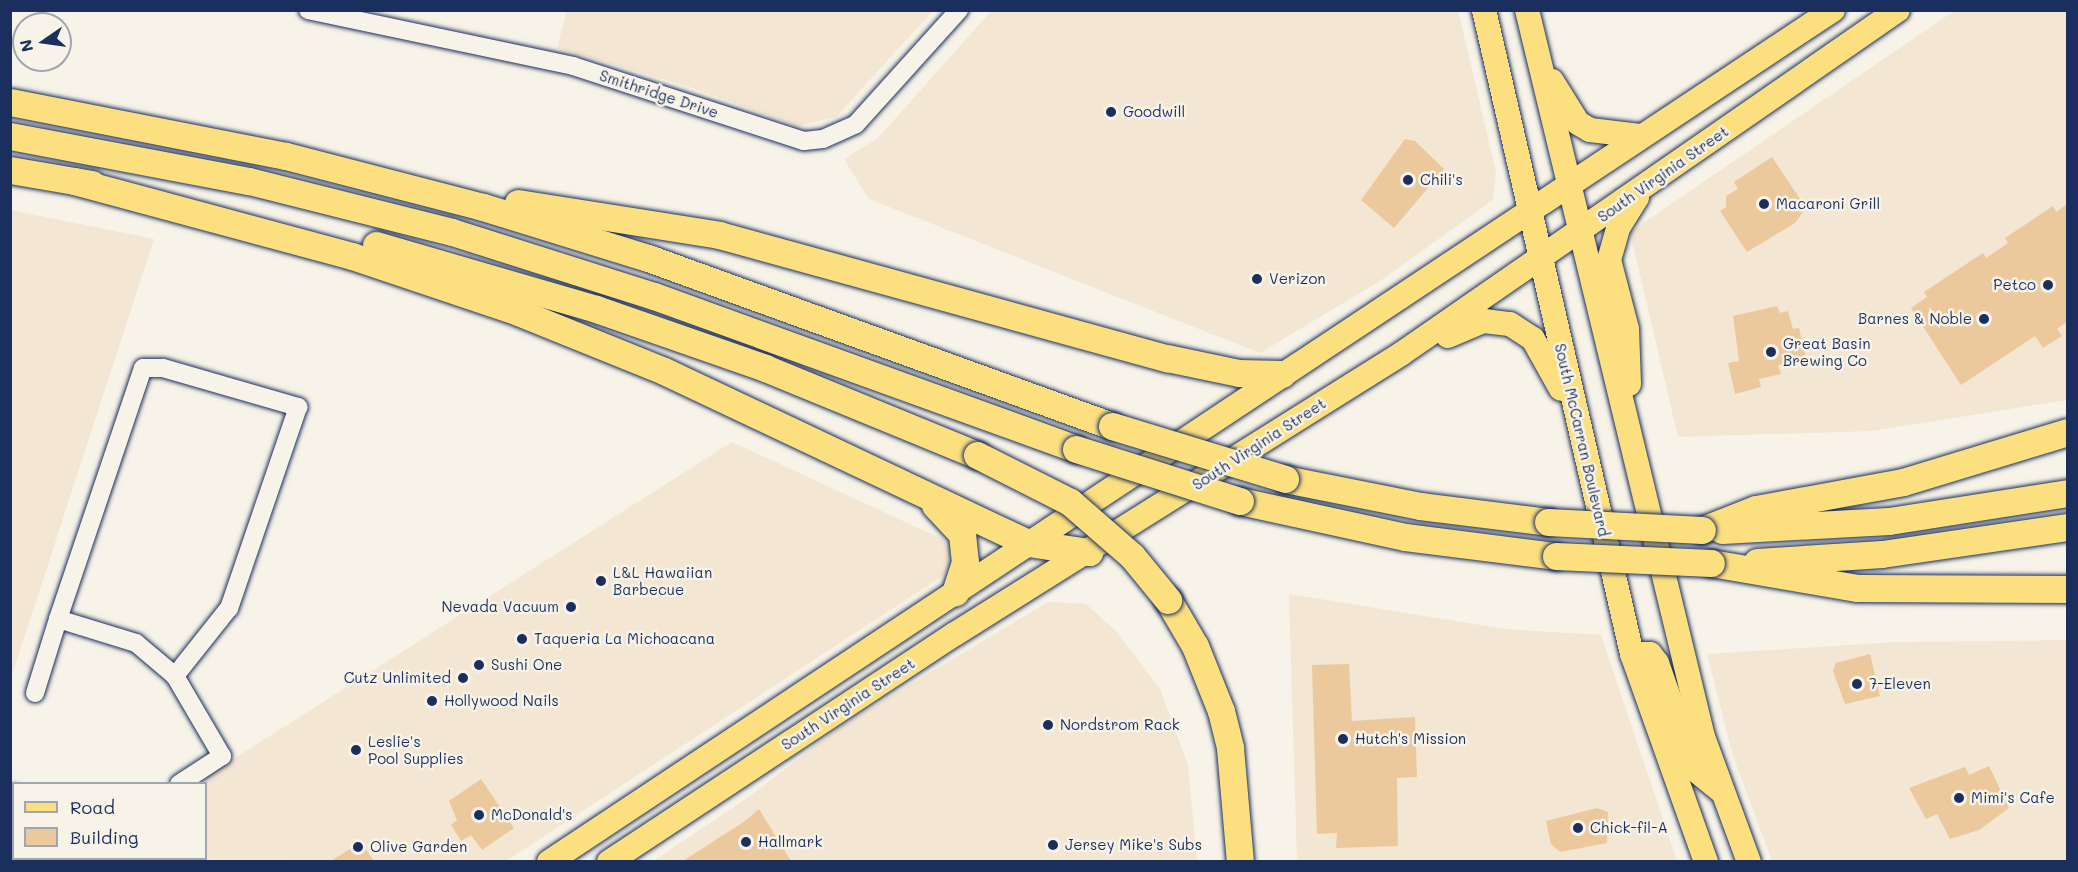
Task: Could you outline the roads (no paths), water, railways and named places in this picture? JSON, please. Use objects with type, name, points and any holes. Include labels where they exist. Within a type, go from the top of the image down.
[{"type":"highway","points":[[10,102],[173,131],[401,184],[648,258],[1112,426],[1285,479],[1420,506],[1548,522],[1702,530],[1889,520],[2067,493]]},
{"type":"highway","points":[[10,136],[249,181],[452,232],[654,296],[1076,449],[1240,501],[1405,537],[1556,556],[1711,563],[1882,554],[2067,527]]},
{"type":"highway","points":[[10,170],[208,206],[451,265],[765,368],[977,454],[1070,502],[1132,556],[1168,600],[1195,646],[1221,711],[1230,748],[1240,861]]},
{"type":"highway","points":[[74,181],[320,246],[508,308],[664,371],[900,480],[1028,543],[1089,552]]},
{"type":"highway","points":[[401,184],[719,235],[1167,358],[1239,374],[1282,374]]},
{"type":"highway","points":[[1702,530],[1756,508],[1903,482],[2067,432]]},
{"type":"highway","points":[[900,480],[944,511],[962,534],[965,562],[955,592]]},
{"type":"highway","points":[[1711,563],[1858,588],[2067,589]]},
{"type":"main road","name":"South McCarran Boulevard","points":[[1484,10],[1632,654],[1706,861]]},
{"type":"main road","points":[[1527,10],[1579,232],[1628,420],[1692,695],[1722,792],[1749,861]]},
{"type":"main road","points":[[549,861],[1568,183],[1833,10]]},
{"type":"main road","name":"South Virginia Street","points":[[609,861],[761,761],[1355,383],[1540,260],[1898,10]]},
{"type":"main road","points":[[1535,46],[1578,123],[1590,130],[1640,136]]},
{"type":"main road","points":[[1628,420],[1627,329],[1609,260],[1618,228],[1644,187]]},
{"type":"main road","points":[[1355,383],[1472,325],[1510,324],[1533,339],[1545,357],[1585,452]]},
{"type":"main road","points":[[1632,654],[1650,654],[1657,663],[1694,769],[1722,792]]},
{"type":"main road","points":[[742,733],[761,761]]},
{"type":"street","name":"Smithridge Drive","points":[[308,10],[399,18],[573,66],[804,141],[823,140],[856,124],[959,10]]},
{"type":"street","points":[[35,693],[142,368],[163,368],[298,407],[229,608],[175,676]]},
{"type":"street","points":[[58,619],[136,643],[175,676],[222,756],[181,782]]},
{"type":"place","name":"Goodwill","points":[[1111,112]]},
{"type":"place","name":"Chili's","points":[[1408,180]]},
{"type":"place","name":"Macaroni Grill","points":[[1764,204]]},
{"type":"place","name":"Verizon","points":[[1257,279]]},
{"type":"place","name":"Petco","points":[[2048,285]]},
{"type":"place","name":"Barnes & Noble","points":[[1984,319]]},
{"type":"place","name":"Great Basin Brewing Co","points":[[1771,352]]},
{"type":"place","name":"L&L Hawaiian Barbecue","points":[[601,581]]},
{"type":"place","name":"Nevada Vacuum","points":[[571,607]]},
{"type":"place","name":"Taqueria La Michoacana","points":[[522,639]]},
{"type":"place","name":"Sushi One","points":[[479,665]]},
{"type":"place","name":"Cutz Unlimited","points":[[463,678]]},
{"type":"place","name":"7-Eleven","points":[[1857,684]]},
{"type":"place","name":"Hollywood Nails","points":[[432,701]]},
{"type":"place","name":"Nordstrom Rack","points":[[1048,725]]},
{"type":"place","name":"Hutch's Mission","points":[[1343,739]]},
{"type":"place","name":"Leslie's Pool Supplies","points":[[356,750]]},
{"type":"place","name":"Mimi's Cafe","points":[[1959,798]]},
{"type":"place","name":"McDonald's","points":[[479,815]]},
{"type":"place","name":"Chick-fil-A","points":[[1578,828]]},
{"type":"place","name":"Hallmark","points":[[746,842]]},
{"type":"place","name":"Jersey Mike's Subs","points":[[1053,845]]},
{"type":"place","name":"Olive Garden","points":[[358,847]]}]
